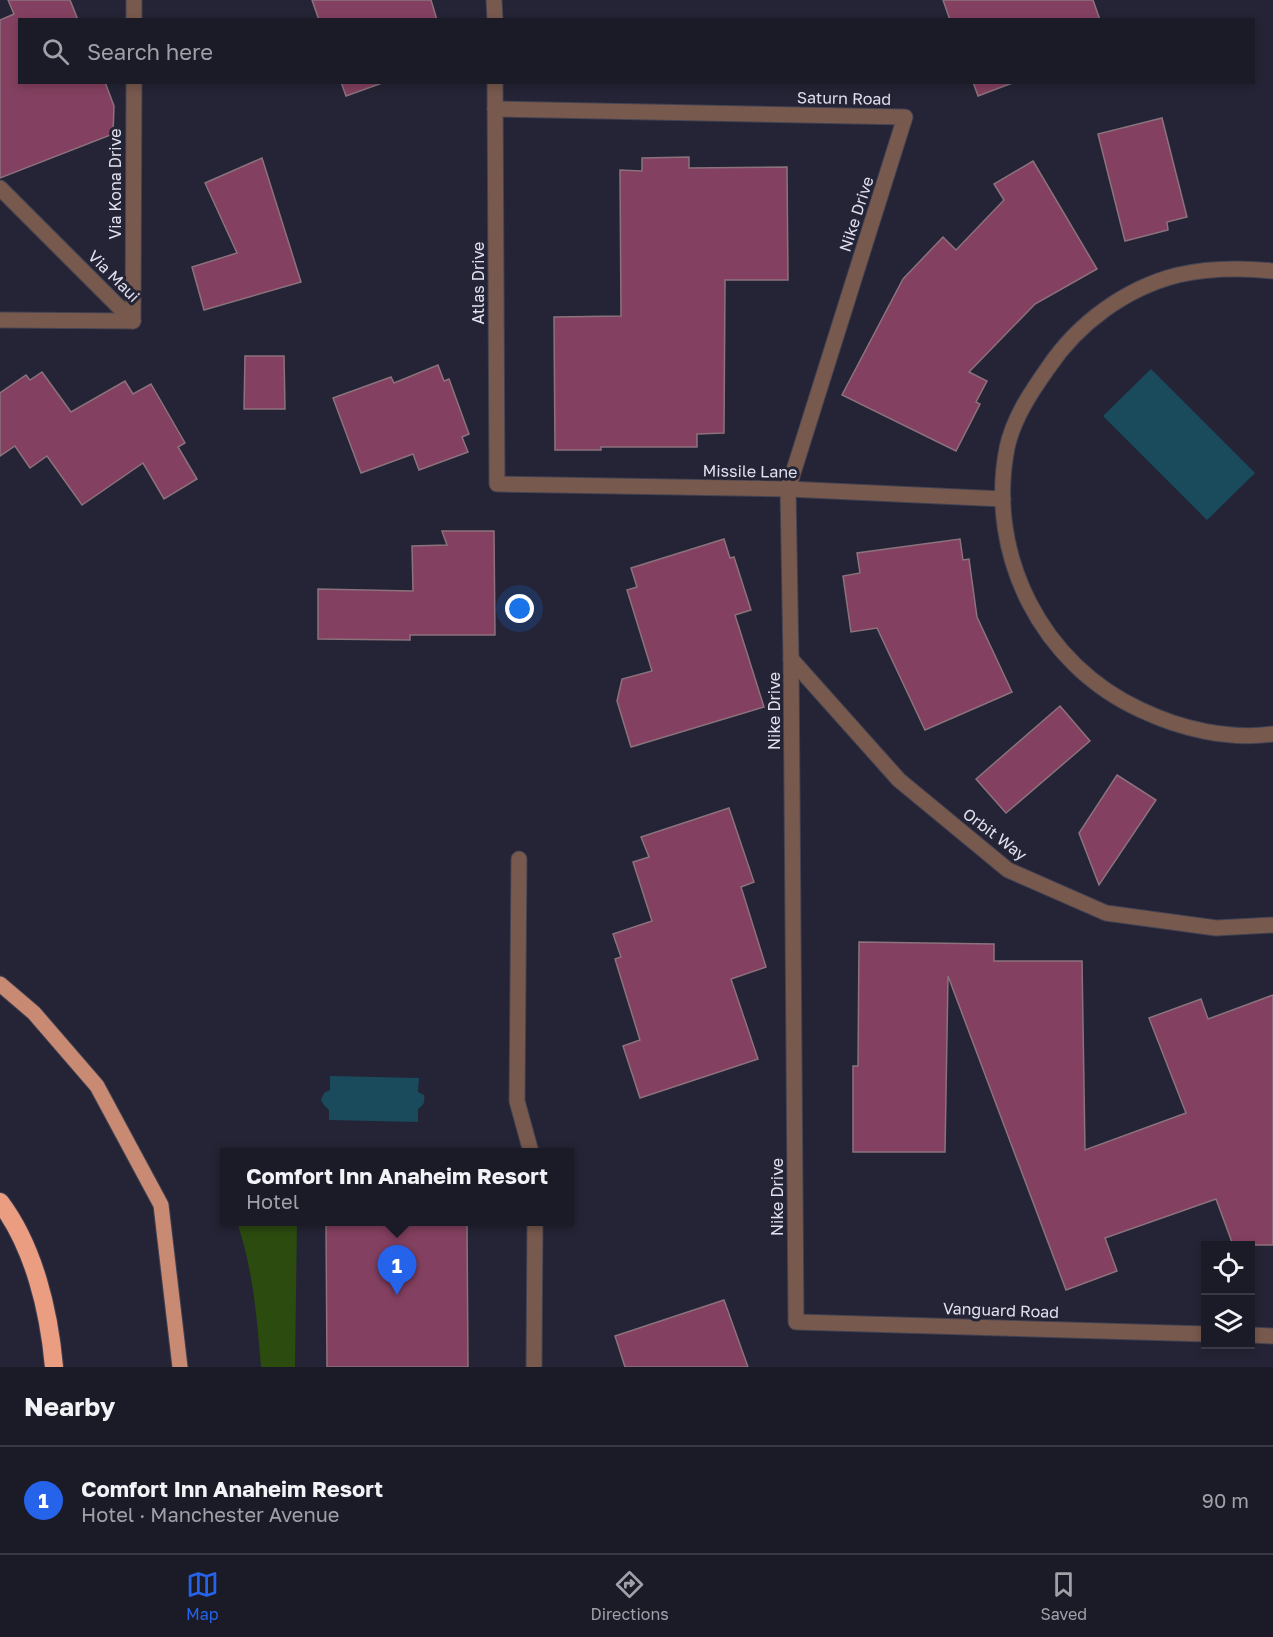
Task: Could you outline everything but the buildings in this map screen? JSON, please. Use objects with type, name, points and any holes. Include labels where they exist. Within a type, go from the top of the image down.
[{"type":"highway","points":[[0,1202],[9,1214],[35,1274],[49,1328],[54,1367]]},
{"type":"main road","points":[[0,984],[34,1013],[97,1086],[161,1205],[180,1367]]},
{"type":"street","points":[[134,0],[134,18]]},
{"type":"street","points":[[494,0],[495,18]]},
{"type":"street","name":"Via Kona Drive","points":[[133,321],[134,84]]},
{"type":"street","name":"Atlas Drive","points":[[495,84],[497,484]]},
{"type":"street","name":"Saturn Road","points":[[495,109],[905,117]]},
{"type":"street","name":"Nike Drive","points":[[796,1322],[788,489],[905,117]]},
{"type":"street","name":"Via Maui","points":[[0,188],[133,321]]},
{"type":"street","points":[[1273,271],[1213,270],[1178,275],[1141,288],[1105,309],[1078,331],[1056,356],[1018,416],[1008,446],[1003,500],[1005,531],[1011,558],[1022,589],[1036,617],[1055,645],[1102,689],[1160,719],[1193,729],[1229,734],[1273,734]]},
{"type":"street","name":"Via Maui","points":[[0,320],[133,321]]},
{"type":"street","name":"Missile Lane","points":[[497,484],[788,489],[1003,500]]},
{"type":"street","name":"Orbit Way","points":[[791,659],[899,780],[1008,870],[1106,913],[1216,928],[1273,924]]},
{"type":"street","points":[[519,859],[517,1101],[530,1148]]},
{"type":"street","points":[[534,1367],[535,1226]]},
{"type":"street","name":"Vanguard Road","points":[[796,1322],[1201,1334]]},
{"type":"street","points":[[1255,1335],[1273,1336]]},
{"type":"green space","points":[[238,1226],[297,1226],[295,1367],[261,1367],[251,1276]]},
{"type":"water","points":[[1151,369],[1255,473],[1207,520],[1103,416]]},
{"type":"water","points":[[330,1076],[419,1078],[418,1092],[424,1095],[424,1100],[423,1105],[418,1109],[418,1122],[329,1120],[329,1110],[321,1100],[324,1093],[330,1090]]},
{"type":"place","name":"Comfort Inn Anaheim Resort","points":[[397,1295]]}]
